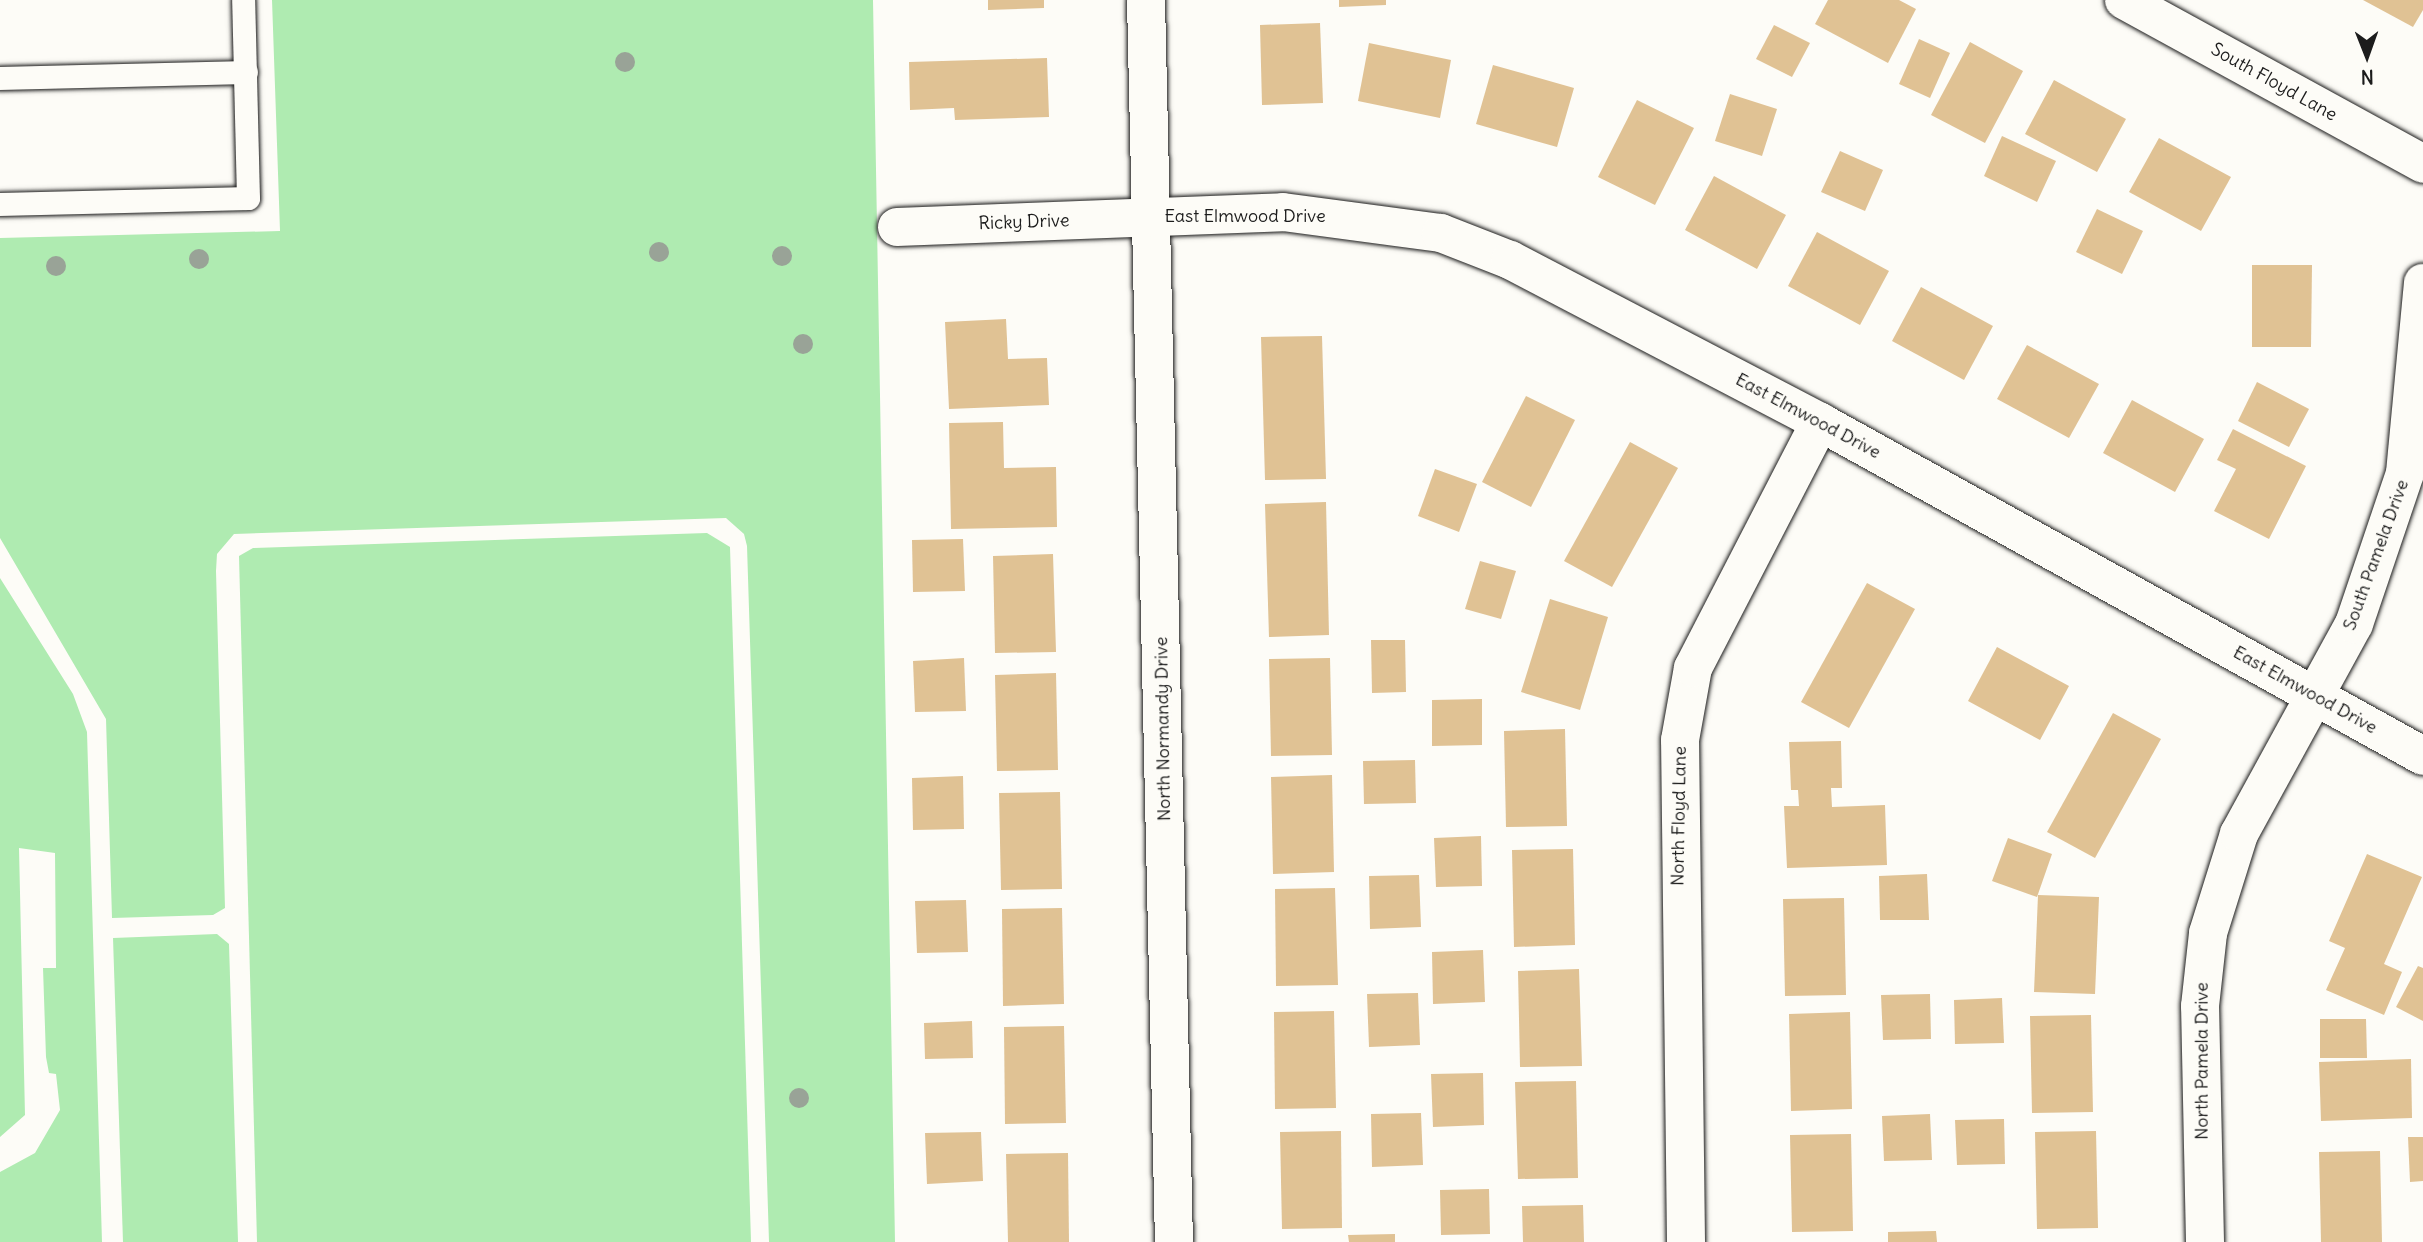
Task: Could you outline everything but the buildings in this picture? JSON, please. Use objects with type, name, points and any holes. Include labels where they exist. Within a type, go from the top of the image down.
[{"type":"street","name":"North Normandy Drive","points":[[1146,0],[1174,1242]]},
{"type":"street","name":"South Floyd Lane","points":[[2124,0],[2423,164]]},
{"type":"street","name":"East Elmwood Drive","points":[[1151,216],[1283,212],[1441,233],[1510,260],[1821,422],[2423,756]]},
{"type":"street","name":"Ricky Drive","points":[[897,227],[1151,216]]},
{"type":"street","name":"South Pamela Drive","points":[[2318,696],[2354,624],[2406,473],[2423,283]]},
{"type":"street","name":"North Floyd Lane","points":[[1686,1242],[1680,740],[1693,668],[1821,422]]},
{"type":"street","name":"North Pamela Drive","points":[[2205,1242],[2200,1006],[2208,933],[2239,834],[2318,696]]},
{"type":"lane","points":[[0,204],[248,198],[243,0]]},
{"type":"lane","points":[[0,78],[246,72]]},
{"type":"green space","points":[[272,0],[873,0],[895,1242],[769,1242],[747,546],[744,534],[726,518],[234,534],[217,554],[216,571],[225,908],[213,915],[112,918],[106,719],[0,538],[0,238],[280,231]]},
{"type":"green space","points":[[707,533],[730,547],[751,1242],[257,1242],[239,556],[253,548]]},
{"type":"green space","points":[[0,578],[73,694],[87,732],[102,1242],[0,1242],[0,1172],[35,1153],[60,1110],[56,1074],[49,1073],[46,1057],[43,968],[56,968],[55,853],[19,848],[25,1115],[0,1137]]},
{"type":"green space","points":[[217,934],[229,944],[238,1242],[123,1242],[113,938]]}]
